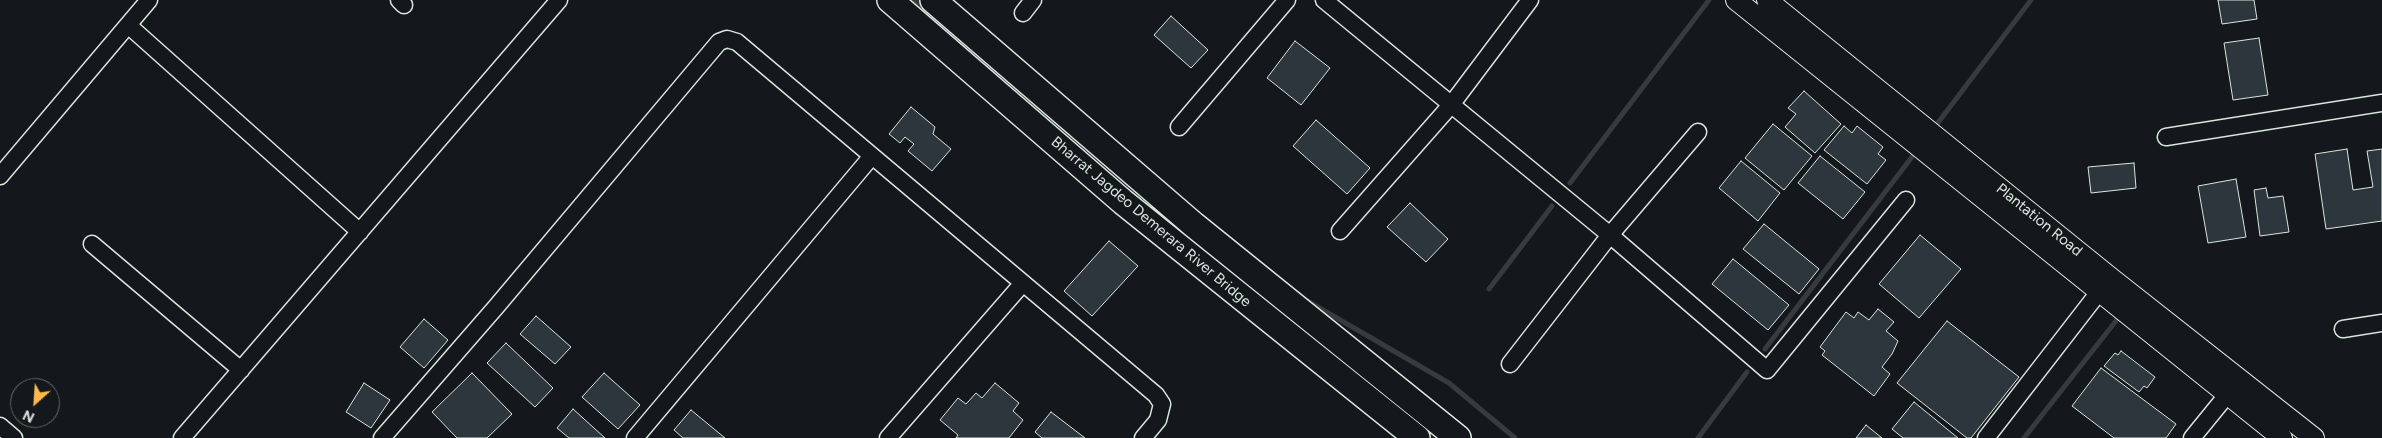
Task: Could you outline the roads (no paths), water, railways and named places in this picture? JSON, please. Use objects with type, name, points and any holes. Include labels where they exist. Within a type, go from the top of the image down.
[{"type":"main road","name":"Bharrat Jagdeo Demerara River Bridge","points":[[890,0],[1123,202],[1417,438]]},
{"type":"main road","name":"Bharrat Jagdeo Demerara River Bridge","points":[[933,0],[1194,225],[1458,438]]},
{"type":"street","points":[[0,176],[149,0]]},
{"type":"street","points":[[182,438],[559,0]]},
{"type":"street","points":[[1023,13],[1034,0]]},
{"type":"street","points":[[1179,127],[1287,0]]},
{"type":"street","points":[[1324,0],[1610,235],[1767,370],[1906,200]]},
{"type":"street","points":[[1340,231],[1451,105],[1530,0]]},
{"type":"street","name":"Plantation Road","points":[[1736,0],[2104,285],[2314,438]]},
{"type":"street","name":"Plantation Road","points":[[1767,0],[2104,285],[2227,395],[2282,438]]},
{"type":"street","points":[[128,25],[360,232]]},
{"type":"street","points":[[382,438],[496,307],[719,42],[727,39],[737,42],[1156,395],[1162,404],[1158,420],[1143,438]]},
{"type":"street","points":[[2166,136],[2382,103]]},
{"type":"street","points":[[1510,364],[1610,235],[1698,132]]},
{"type":"street","points":[[635,438],[872,156]]},
{"type":"street","points":[[92,244],[241,370]]},
{"type":"street","points":[[888,438],[1023,283]]},
{"type":"street","points":[[1986,438],[2104,285]]},
{"type":"street","points":[[2343,329],[2382,323]]},
{"type":"street","points":[[2192,438],[2227,395]]},
{"type":"street","points":[[0,426],[14,438]]},
{"type":"waterway","points":[[914,0],[1141,195]]},
{"type":"waterway","points":[[1570,183],[1709,0]]},
{"type":"waterway","points":[[1934,128],[2031,0]]},
{"type":"waterway","points":[[1765,349],[1915,153]]},
{"type":"waterway","points":[[1489,289],[1552,206]]},
{"type":"waterway","points":[[1304,299],[1449,383],[1515,438]]},
{"type":"waterway","points":[[2024,438],[2119,317]]},
{"type":"waterway","points":[[1698,438],[1747,372]]}]
